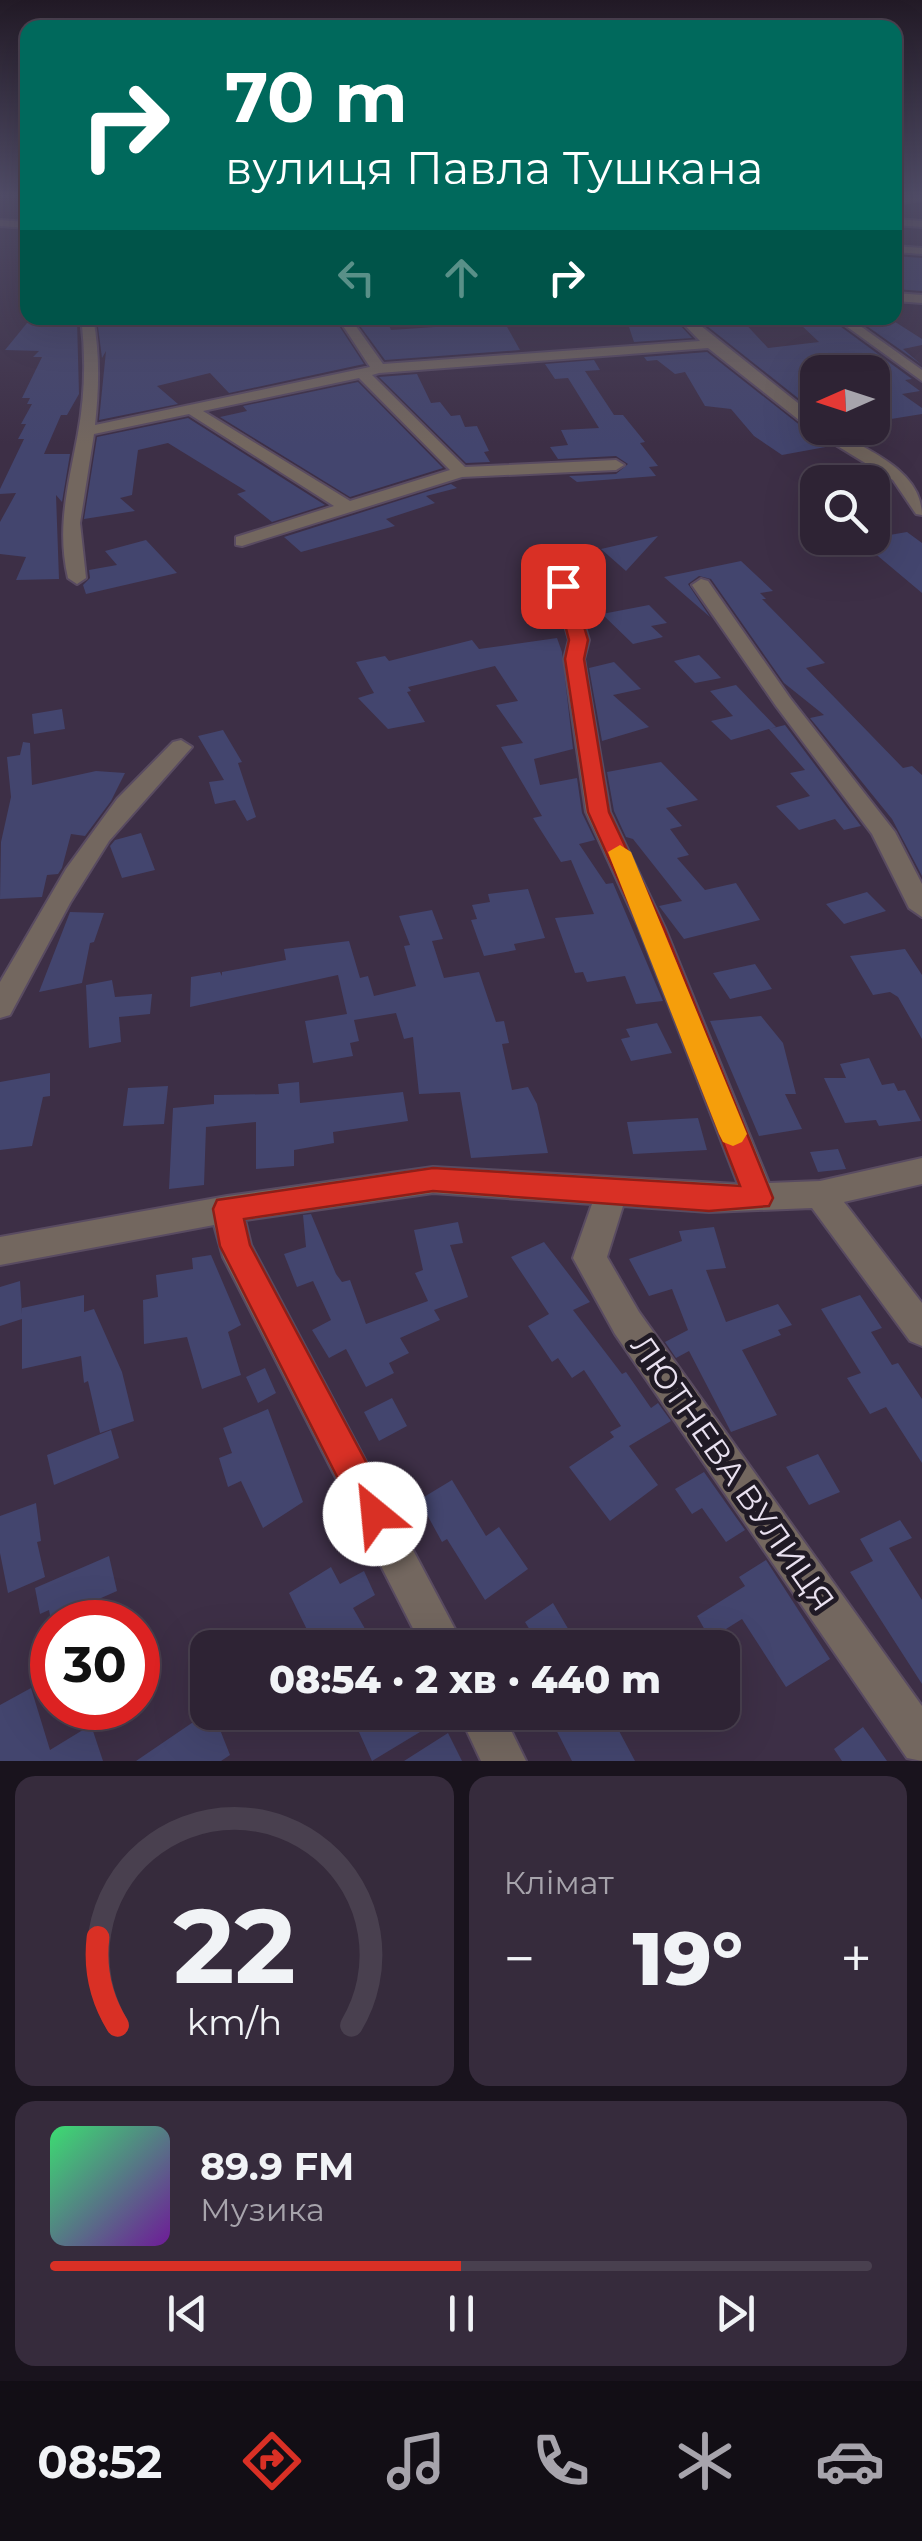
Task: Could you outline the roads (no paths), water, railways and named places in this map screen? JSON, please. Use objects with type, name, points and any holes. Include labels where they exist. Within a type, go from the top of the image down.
[{"type":"street","points":[[77,578],[71,558],[71,510],[92,382],[88,325]]},
{"type":"street","points":[[347,325],[370,371],[461,472]]},
{"type":"street","points":[[691,325],[800,413]]},
{"type":"street","points":[[851,325],[922,377]]},
{"type":"street","points":[[86,431],[370,371],[711,344]]},
{"type":"street","points":[[193,410],[348,507]]},
{"type":"street","points":[[848,445],[900,477],[922,510]]},
{"type":"street","points":[[242,540],[461,472],[616,465]]},
{"type":"street","points":[[701,585],[782,702],[883,832],[922,908]]},
{"type":"street","points":[[563,586],[578,640],[574,659],[598,812],[652,928],[759,1198]]},
{"type":"street","points":[[0,1008],[50,915],[110,821],[181,748]]},
{"type":"street","points":[[0,1251],[227,1209],[433,1180],[709,1199],[820,1194],[922,1171]]},
{"type":"street","name":"ЛЮТНЕВА ВУЛИЦЯ","points":[[613,1190],[590,1258],[627,1323],[922,1743]]},
{"type":"street","points":[[820,1194],[922,1330]]},
{"type":"street","points":[[227,1209],[235,1246],[436,1630]]},
{"type":"street","points":[[488,1730],[504,1761]]}]
